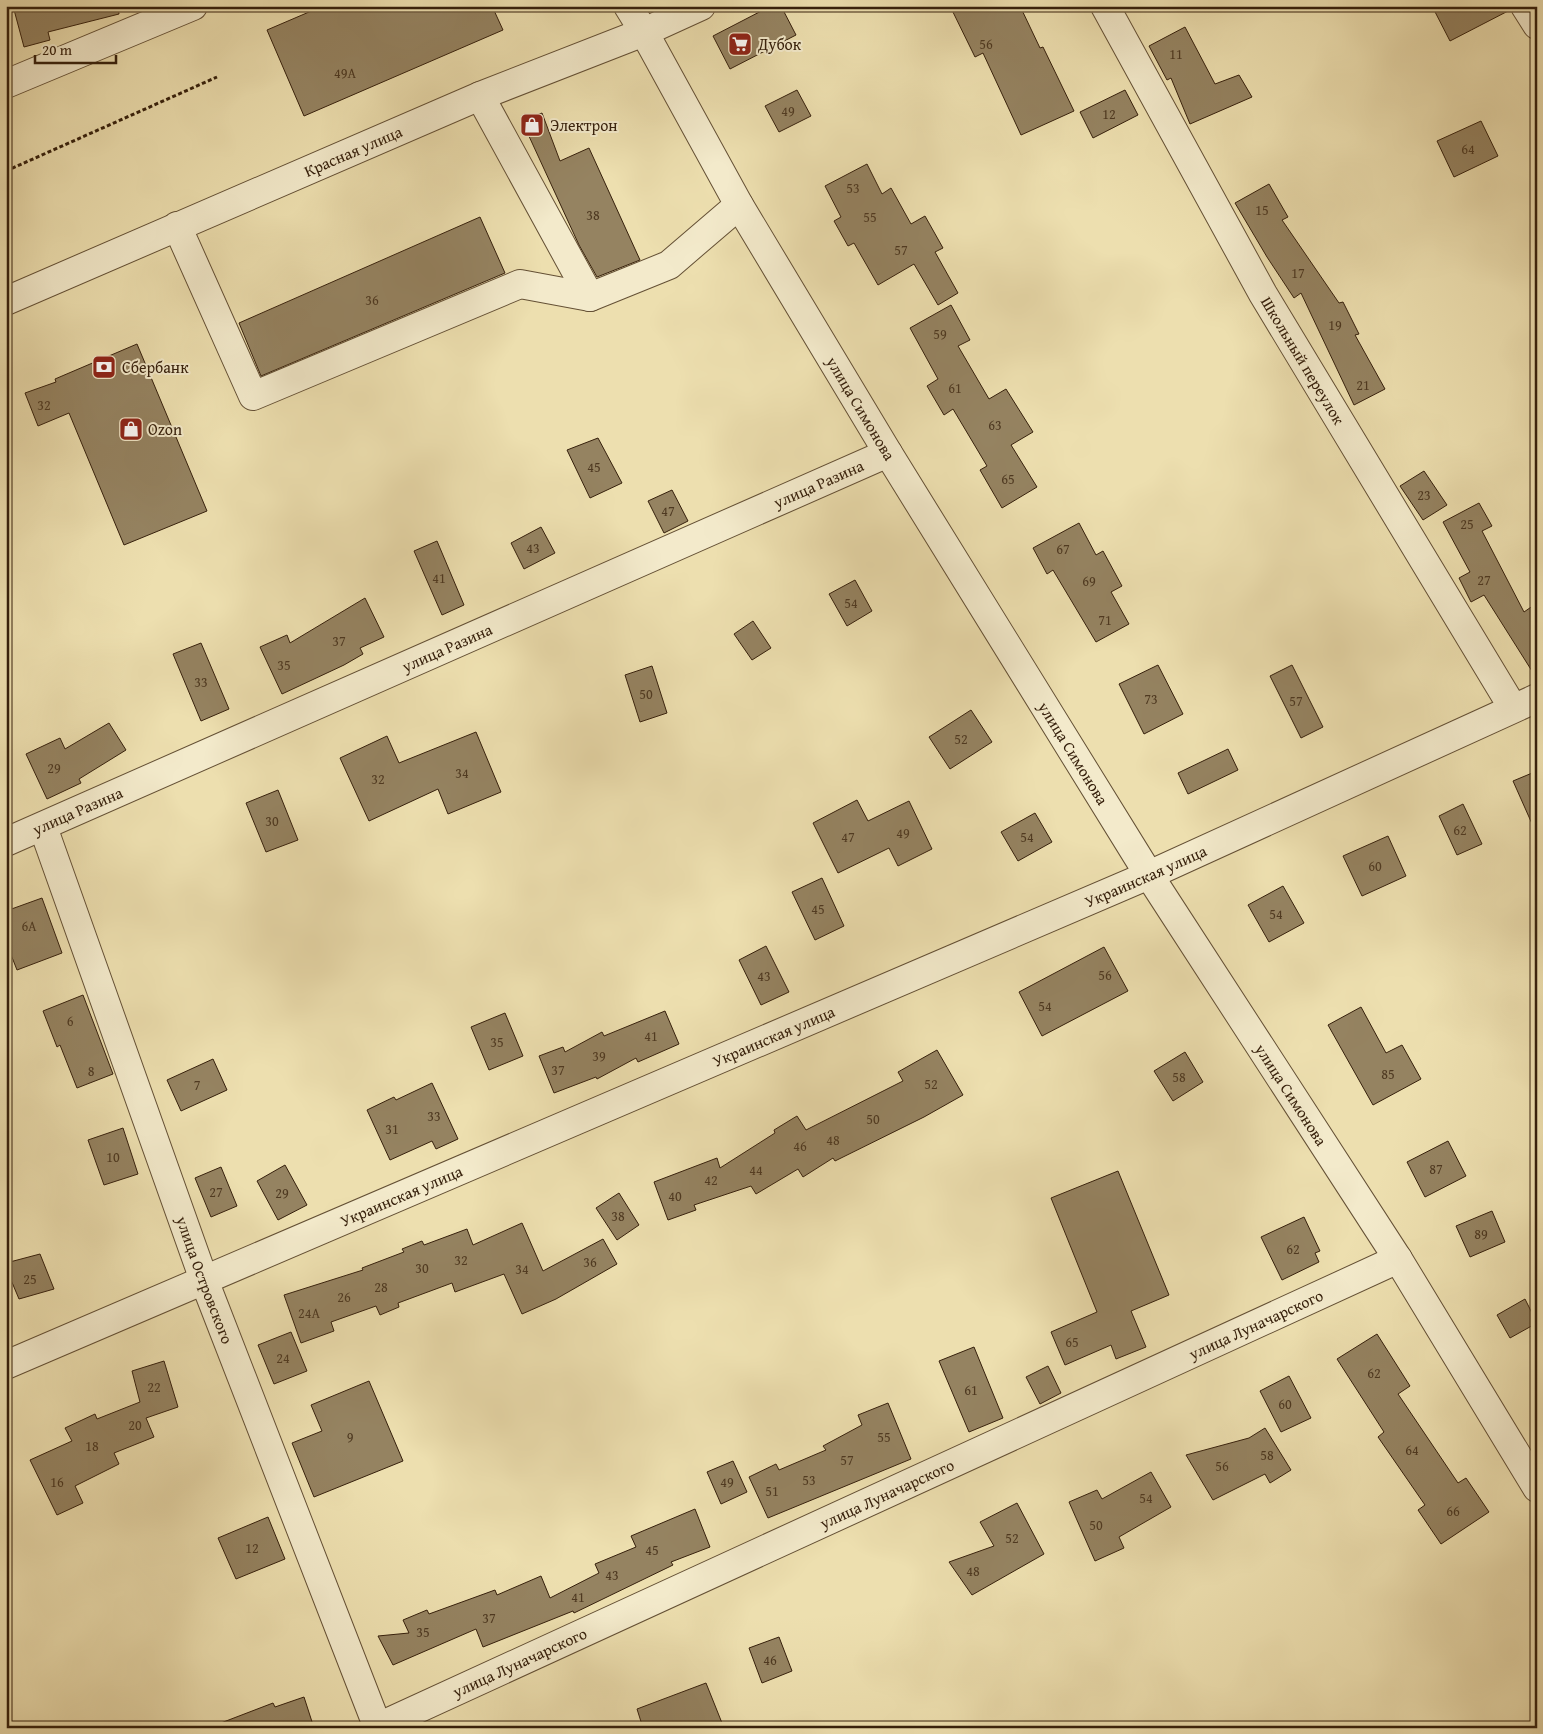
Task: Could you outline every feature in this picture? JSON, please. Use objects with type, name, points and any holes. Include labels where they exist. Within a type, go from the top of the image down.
[{"type":"street","points":[[6,84],[193,6]]},
{"type":"street","name":"улица Симонова","points":[[628,6],[739,205],[888,454],[1149,875],[1398,1260],[1537,1488]]},
{"type":"street","name":"Красная улица","points":[[6,302],[177,226],[480,96],[644,32],[701,6]]},
{"type":"street","name":"Школьный переулок","points":[[1105,6],[1263,294],[1525,703]]},
{"type":"street","points":[[1525,6],[1537,25]]},
{"type":"street","points":[[480,96],[590,297]]},
{"type":"street","points":[[177,226],[253,396],[520,284],[590,297],[669,265],[739,205]]},
{"type":"street","name":"улица Разина","points":[[6,842],[888,454]]},
{"type":"street","name":"Украинская улица","points":[[6,1365],[1149,875],[1525,703]]},
{"type":"street","name":"улица Островского","points":[[43,827],[204,1280],[377,1727]]},
{"type":"street","name":"улица Луначарского","points":[[377,1727],[1398,1260]]},
{"type":"path","points":[[6,170],[217,77]]},
{"type":"building","points":[[13,6],[118,6],[119,14],[48,32],[50,40],[24,47]]},
{"type":"building","points":[[323,6],[492,6],[503,30],[304,116],[267,30]]},
{"type":"building","points":[[771,6],[781,6],[796,35],[730,69],[713,36]]},
{"type":"building","points":[[950,6],[1020,6],[1040,48],[1043,47],[1074,111],[1021,135],[983,53],[975,57]]},
{"type":"building","points":[[1432,6],[1509,6],[1510,10],[1450,41]]},
{"type":"building","points":[[1185,27],[1215,84],[1239,75],[1252,97],[1190,124],[1171,78],[1167,80],[1149,46]]},
{"type":"building","points":[[797,90],[811,116],[779,132],[765,106]]},
{"type":"building","points":[[1125,90],[1138,115],[1093,138],[1080,112]]},
{"type":"building","points":[[542,113],[560,161],[589,148],[640,260],[597,277],[579,245],[522,121]]},
{"type":"building","points":[[1481,121],[1498,156],[1454,177],[1437,141]]},
{"type":"building","points":[[867,164],[882,194],[891,188],[911,224],[925,216],[943,248],[935,252],[958,293],[938,305],[914,264],[878,285],[854,243],[848,246],[834,221],[841,217],[825,186]]},
{"type":"building","points":[[1269,184],[1288,217],[1282,220],[1339,303],[1343,302],[1359,334],[1355,335],[1385,389],[1354,405],[1301,293],[1294,298],[1235,203]]},
{"type":"building","points":[[480,217],[505,273],[261,376],[239,323]]},
{"type":"building","points":[[951,305],[970,340],[958,346],[989,399],[1006,389],[1033,432],[1011,445],[1037,487],[1002,508],[980,470],[987,466],[953,409],[944,415],[927,386],[938,379],[910,328]]},
{"type":"building","points":[[137,344],[207,511],[124,545],[69,413],[38,426],[25,393],[56,382],[55,379]]},
{"type":"building","points":[[598,438],[622,483],[590,498],[567,450]]},
{"type":"building","points":[[1424,471],[1447,505],[1423,520],[1400,486]]},
{"type":"building","points":[[672,490],[688,521],[664,533],[648,501]]},
{"type":"building","points":[[1479,503],[1492,526],[1482,531],[1524,612],[1537,603],[1537,679],[1484,595],[1471,602],[1459,578],[1470,572],[1443,522]]},
{"type":"building","points":[[1079,523],[1096,555],[1103,551],[1122,586],[1111,592],[1129,624],[1096,642],[1053,570],[1047,574],[1033,548]]},
{"type":"building","points":[[541,527],[555,553],[524,569],[511,543]]},
{"type":"building","points":[[437,541],[464,605],[442,615],[414,551]]},
{"type":"building","points":[[855,580],[872,611],[847,626],[829,594]]},
{"type":"building","points":[[365,598],[384,637],[360,648],[363,654],[344,665],[282,694],[260,647],[287,635],[290,643]]},
{"type":"building","points":[[753,621],[771,648],[752,660],[734,634]]},
{"type":"building","points":[[201,643],[229,709],[201,721],[173,654]]},
{"type":"building","points":[[1158,665],[1183,714],[1144,734],[1119,684]]},
{"type":"building","points":[[1292,665],[1323,727],[1301,738],[1270,676]]},
{"type":"building","points":[[652,666],[667,713],[640,722],[625,675]]},
{"type":"building","points":[[971,710],[992,742],[950,769],[929,737]]},
{"type":"building","points":[[109,723],[126,750],[79,779],[81,783],[47,799],[26,754],[60,738],[65,749]]},
{"type":"building","points":[[476,732],[501,792],[448,814],[438,789],[369,821],[340,758],[387,736],[399,763]]},
{"type":"building","points":[[1228,749],[1238,770],[1188,794],[1178,773]]},
{"type":"building","points":[[1537,771],[1537,835],[1513,781]]},
{"type":"building","points":[[278,790],[298,840],[266,852],[246,803]]},
{"type":"building","points":[[857,800],[868,821],[909,801],[932,849],[898,866],[889,848],[838,873],[813,823]]},
{"type":"building","points":[[1463,804],[1482,844],[1457,855],[1439,816]]},
{"type":"building","points":[[1035,813],[1052,842],[1018,861],[1001,832]]},
{"type":"building","points":[[1388,836],[1406,876],[1362,896],[1343,856]]},
{"type":"building","points":[[822,878],[844,926],[815,940],[792,892]]},
{"type":"building","points":[[1283,886],[1304,923],[1269,942],[1248,905]]},
{"type":"building","points":[[42,898],[62,953],[17,970],[6,942],[6,911]]},
{"type":"building","points":[[766,946],[789,992],[761,1005],[739,960]]},
{"type":"building","points":[[1104,947],[1128,991],[1042,1036],[1019,992]]},
{"type":"building","points":[[83,995],[113,1074],[77,1088],[60,1045],[57,1047],[43,1011]]},
{"type":"building","points":[[1361,1007],[1386,1053],[1402,1045],[1421,1079],[1373,1105],[1328,1025]]},
{"type":"building","points":[[665,1011],[679,1044],[638,1062],[636,1058],[597,1079],[596,1077],[554,1093],[539,1056],[563,1047],[565,1052],[602,1032],[604,1036]]},
{"type":"building","points":[[505,1013],[523,1056],[489,1070],[471,1027]]},
{"type":"building","points":[[937,1050],[963,1095],[924,1117],[835,1161],[833,1158],[803,1177],[798,1169],[756,1194],[751,1186],[694,1205],[696,1210],[668,1220],[654,1182],[717,1158],[720,1168],[775,1133],[774,1130],[797,1116],[806,1130],[903,1081],[898,1072]]},
{"type":"building","points":[[1185,1052],[1203,1082],[1173,1101],[1154,1071]]},
{"type":"building","points":[[213,1059],[227,1090],[181,1111],[167,1080]]},
{"type":"building","points":[[432,1083],[458,1139],[436,1149],[432,1141],[390,1160],[367,1110],[394,1097],[396,1100]]},
{"type":"building","points":[[123,1128],[138,1174],[104,1185],[88,1140]]},
{"type":"building","points":[[1448,1141],[1466,1176],[1425,1197],[1407,1162]]},
{"type":"building","points":[[285,1165],[307,1205],[278,1220],[257,1181]]},
{"type":"building","points":[[221,1167],[237,1206],[211,1217],[195,1178]]},
{"type":"building","points":[[1118,1171],[1169,1295],[1131,1311],[1146,1347],[1116,1359],[1111,1345],[1065,1365],[1051,1332],[1097,1312],[1051,1198]]},
{"type":"building","points":[[619,1193],[639,1225],[617,1240],[596,1208]]},
{"type":"building","points":[[1492,1211],[1505,1242],[1470,1257],[1456,1226]]},
{"type":"building","points":[[1304,1217],[1320,1251],[1315,1253],[1319,1262],[1282,1280],[1261,1237]]},
{"type":"building","points":[[522,1223],[543,1271],[603,1239],[617,1264],[556,1299],[522,1314],[504,1274],[455,1292],[452,1283],[398,1303],[399,1307],[380,1315],[376,1306],[331,1322],[334,1331],[301,1343],[284,1295],[363,1270],[362,1268],[404,1252],[402,1249],[422,1241],[424,1245],[467,1229],[473,1245]]},
{"type":"building","points":[[40,1254],[54,1289],[19,1299],[6,1268],[6,1263]]},
{"type":"building","points":[[1525,1299],[1537,1323],[1510,1338],[1497,1315]]},
{"type":"building","points":[[291,1332],[307,1371],[274,1384],[258,1345]]},
{"type":"building","points":[[1377,1334],[1410,1386],[1398,1394],[1458,1483],[1466,1478],[1489,1512],[1441,1544],[1418,1510],[1425,1505],[1378,1437],[1384,1432],[1337,1359]]},
{"type":"building","points":[[974,1347],[1003,1418],[969,1432],[939,1361]]},
{"type":"building","points":[[164,1361],[178,1407],[146,1418],[154,1437],[114,1453],[119,1464],[75,1486],[83,1503],[57,1515],[30,1460],[72,1441],[65,1428],[95,1414],[97,1419],[140,1402],[132,1371]]},
{"type":"building","points":[[1048,1366],[1061,1393],[1040,1404],[1026,1377]]},
{"type":"building","points":[[1289,1376],[1311,1418],[1281,1432],[1260,1391]]},
{"type":"building","points":[[369,1381],[403,1461],[314,1497],[292,1443],[322,1431],[311,1405]]},
{"type":"building","points":[[888,1403],[911,1459],[768,1518],[749,1477],[776,1464],[779,1470],[826,1450],[823,1446],[862,1425],[858,1415]]},
{"type":"building","points":[[1265,1428],[1291,1470],[1270,1483],[1265,1474],[1213,1500],[1186,1455],[1249,1438]]},
{"type":"building","points":[[733,1461],[747,1492],[721,1504],[707,1472]]},
{"type":"building","points":[[1151,1472],[1171,1507],[1119,1537],[1124,1548],[1095,1561],[1069,1502],[1097,1490],[1102,1499]]},
{"type":"building","points":[[1017,1503],[1044,1554],[972,1595],[949,1562],[994,1546],[980,1522]]},
{"type":"building","points":[[695,1509],[710,1547],[671,1562],[673,1565],[574,1613],[573,1611],[483,1647],[476,1629],[393,1665],[378,1636],[409,1633],[403,1620],[427,1610],[429,1614],[495,1590],[497,1595],[541,1576],[550,1598],[599,1573],[595,1564],[636,1547],[631,1536]]},
{"type":"building","points":[[268,1517],[285,1559],[236,1579],[218,1538]]},
{"type":"building","points":[[779,1637],[792,1671],[762,1683],[749,1648]]},
{"type":"building","points":[[706,1683],[724,1728],[643,1728],[637,1709]]},
{"type":"building","points":[[304,1697],[314,1728],[214,1728],[213,1726],[273,1703],[275,1707]]},
{"type":"place","name":"Дубок","points":[[740,44]]},
{"type":"place","name":"Электрон","points":[[532,125]]},
{"type":"place","name":"Сбербанк","points":[[104,367]]},
{"type":"place","name":"Ozon","points":[[131,429]]}]
